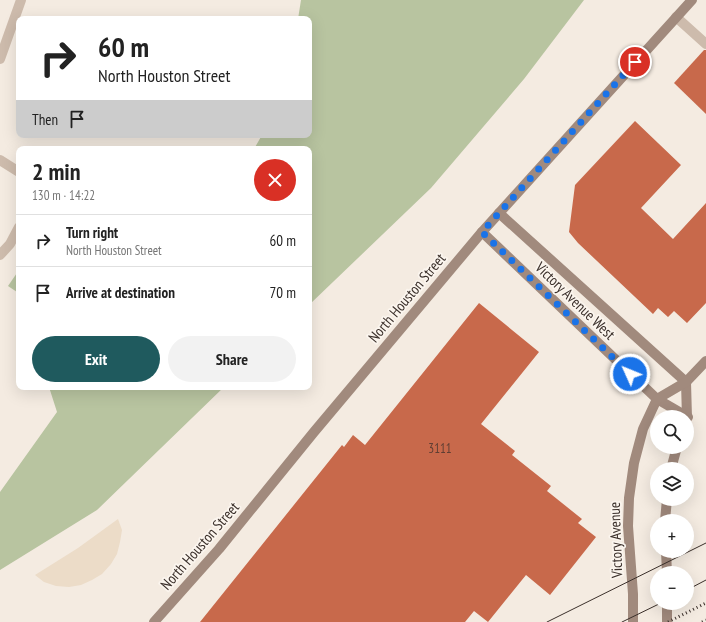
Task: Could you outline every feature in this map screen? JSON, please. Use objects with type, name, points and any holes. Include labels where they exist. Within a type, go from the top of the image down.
[{"type":"main road","name":"North Houston Street","points":[[154,622],[219,549],[314,432],[482,232],[692,0]]},
{"type":"main road","name":"Victory Avenue West","points":[[499,213],[686,382]]},
{"type":"main road","name":"Victory Avenue West","points":[[482,232],[656,399],[675,410]]},
{"type":"main road","points":[[656,399],[686,382],[706,361]]},
{"type":"main road","points":[[686,382],[687,410]]},
{"type":"main road","name":"Victory Avenue","points":[[633,622],[633,594],[628,526],[629,498],[634,463],[643,429],[656,399]]},
{"type":"main road","points":[[667,610],[667,622]]},
{"type":"lane","points":[[0,59],[20,0]]},
{"type":"lane","points":[[676,17],[706,44]]},
{"type":"lane","points":[[0,160],[16,170]]},
{"type":"lane","points":[[0,255],[10,244],[16,233]]},
{"type":"green space","points":[[301,0],[584,0],[524,79],[431,188],[312,302],[312,146],[256,146],[260,138],[312,138],[312,16],[298,16]]},
{"type":"green space","points":[[16,274],[16,291],[8,286]]},
{"type":"green space","points":[[50,390],[221,390],[97,510],[0,570],[0,492],[57,412]]},
{"type":"shaded area","points":[[118,519],[122,530],[117,554],[102,574],[81,585],[69,587],[56,586],[44,582],[35,575],[78,548]]},
{"type":"building","points":[[704,50],[706,50],[706,114],[674,83]]},
{"type":"building","points":[[635,121],[681,165],[641,208],[673,239],[706,203],[706,303],[687,323],[674,311],[668,317],[658,308],[653,314],[578,243],[569,232],[575,185]]},
{"type":"building","points":[[479,303],[539,352],[481,424],[515,451],[512,455],[551,486],[547,491],[582,519],[578,523],[596,537],[550,595],[526,575],[488,622],[474,611],[465,622],[200,622],[342,445],[344,447],[353,435],[365,445]]},
{"type":"tram line","points":[[547,622],[706,543]]},
{"type":"tram line","points":[[694,586],[706,580]]},
{"type":"tram line","points":[[622,622],[650,608]]},
{"type":"railway","points":[[668,622],[706,603]]},
{"type":"railway","points":[[702,622],[706,620]]},
{"type":"route","points":[[630,374],[482,232],[635,62]]}]
